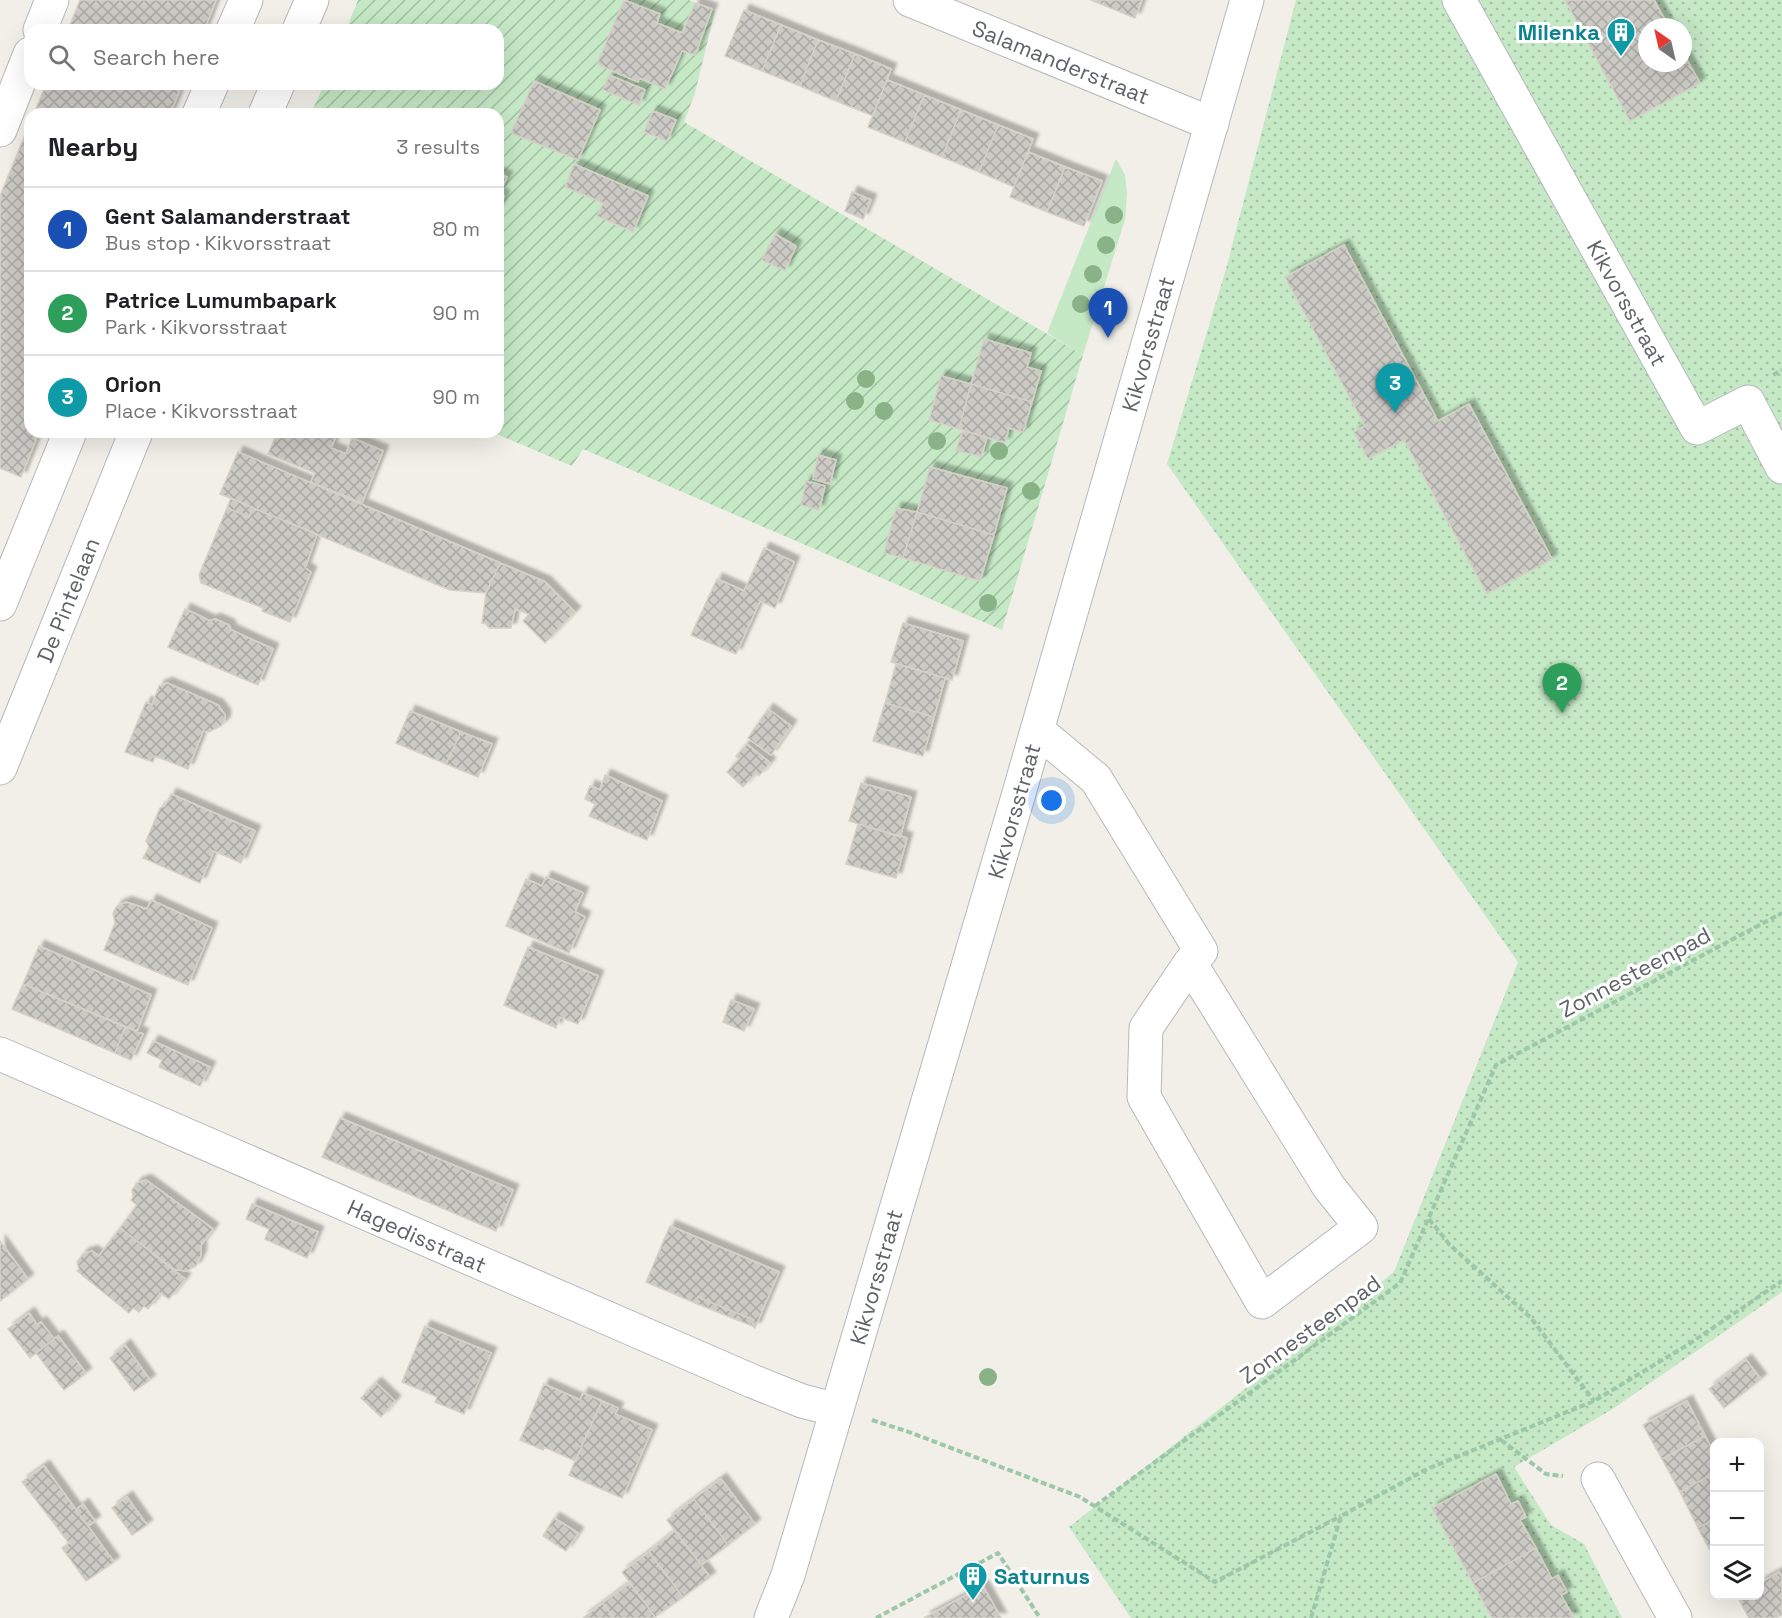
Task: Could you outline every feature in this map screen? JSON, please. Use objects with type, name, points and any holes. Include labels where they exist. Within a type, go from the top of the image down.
[{"type":"street","points":[[42,24],[52,0]]},
{"type":"street","points":[[236,24],[246,0]]},
{"type":"street","points":[[302,24],[312,0]]},
{"type":"street","name":"Salamanderstraat","points":[[910,0],[1212,124]]},
{"type":"street","name":"Kikvorsstraat","points":[[771,1618],[788,1575],[837,1410],[1037,730],[1247,0]]},
{"type":"street","name":"Kikvorsstraat","points":[[1459,0],[1697,428],[1748,402],[1782,466]]},
{"type":"street","points":[[0,130],[24,69]]},
{"type":"street","points":[[202,108],[209,90]]},
{"type":"street","points":[[268,108],[275,90]]},
{"type":"street","points":[[2,596],[68,438]]},
{"type":"street","name":"De Pintelaan","points":[[0,768],[134,438]]},
{"type":"street","points":[[1037,730],[1096,779],[1201,951],[1190,963],[1146,1028],[1144,1097],[1262,1302],[1361,1227],[1329,1187],[1190,963]]},
{"type":"street","name":"Hagedisstraat","points":[[0,1054],[752,1381],[802,1401],[837,1410]]},
{"type":"street","points":[[1598,1479],[1675,1618]]},
{"type":"path","name":"Zonnesteenpad","points":[[1095,1506],[1400,1283],[1496,1065],[1782,913]]},
{"type":"path","points":[[1429,1219],[1449,1244],[1531,1318],[1594,1401]]},
{"type":"path","points":[[837,1410],[909,1432],[1080,1497],[1215,1582],[1427,1469],[1594,1401],[1689,1344],[1782,1281]]},
{"type":"path","points":[[1501,1440],[1546,1474],[1598,1479]]},
{"type":"path","points":[[1311,1618],[1341,1516]]},
{"type":"path","points":[[876,1618],[998,1553],[1040,1618]]},
{"type":"green space","points":[[358,0],[689,0],[715,11],[695,93],[684,122],[1083,355],[1002,630],[583,449],[572,466],[504,437],[504,108],[314,108],[321,90],[504,90],[504,24],[348,24]]},
{"type":"green space","points":[[1296,0],[1782,0],[1782,1292],[1611,1410],[1514,1467],[1551,1525],[1584,1544],[1622,1618],[1131,1618],[1069,1527],[1394,1272],[1518,962],[1167,464],[1226,269]]},
{"type":"green space","points":[[1116,159],[1125,175],[1127,194],[1125,219],[1083,355],[1047,333]]},
{"type":"building","points":[[80,0],[216,0],[206,24],[70,24]]},
{"type":"building","points":[[624,0],[660,14],[657,23],[682,33],[695,3],[712,9],[695,55],[682,51],[665,89],[640,78],[638,82],[597,64]]},
{"type":"building","points":[[1091,0],[1142,0],[1135,18]]},
{"type":"building","name":"Milenka","points":[[1565,0],[1654,0],[1664,18],[1638,18],[1638,72],[1692,72],[1692,69],[1700,83],[1630,121]]},
{"type":"building","points":[[744,10],[781,25],[762,71],[725,56]]},
{"type":"building","points":[[781,25],[818,40],[800,86],[762,71]]},
{"type":"building","points":[[818,40],[855,54],[836,101],[800,86]]},
{"type":"building","points":[[855,54],[891,69],[873,116],[836,101]]},
{"type":"building","points":[[609,75],[645,90],[639,105],[603,90]]},
{"type":"building","points":[[887,80],[924,95],[905,142],[868,127]]},
{"type":"building","points":[[534,81],[600,110],[578,160],[511,133]]},
{"type":"building","points":[[44,90],[180,90],[172,108],[36,108]]},
{"type":"building","points":[[924,95],[961,110],[942,157],[905,142]]},
{"type":"building","points":[[961,110],[998,125],[979,172],[942,157]]},
{"type":"building","points":[[653,111],[676,120],[667,141],[644,132]]},
{"type":"building","points":[[998,125],[1033,139],[1014,187],[979,172]]},
{"type":"building","points":[[24,138],[24,438],[37,438],[21,477],[0,468],[0,196]]},
{"type":"building","points":[[1028,152],[1065,167],[1047,212],[1010,197]]},
{"type":"building","points":[[574,164],[648,196],[633,232],[597,216],[603,203],[565,187]]},
{"type":"building","points":[[1065,167],[1102,181],[1084,226],[1047,212]]},
{"type":"building","points":[[852,192],[871,200],[863,219],[845,211]]},
{"type":"building","points":[[775,234],[796,246],[785,271],[762,260]]},
{"type":"building","points":[[1344,245],[1438,421],[1469,404],[1552,559],[1487,594],[1404,440],[1368,459],[1354,432],[1365,426],[1285,277]]},
{"type":"building","points":[[984,339],[1031,353],[1027,367],[1041,371],[1032,402],[971,384]]},
{"type":"building","points":[[941,376],[971,384],[959,429],[929,420]]},
{"type":"building","points":[[971,384],[1032,402],[1023,432],[1009,428],[1005,443],[959,429]]},
{"type":"building","points":[[963,430],[987,438],[981,457],[956,450]]},
{"type":"building","points":[[275,438],[335,438],[331,448],[346,454],[352,438],[383,451],[362,503],[311,482],[315,473],[268,454]]},
{"type":"building","points":[[238,452],[500,563],[486,593],[450,590],[220,494]]},
{"type":"building","points":[[818,455],[836,460],[830,484],[813,479]]},
{"type":"building","points":[[930,467],[1007,488],[994,535],[917,512]]},
{"type":"building","points":[[806,481],[825,486],[819,510],[801,505]]},
{"type":"building","points":[[231,498],[253,508],[249,517],[227,508]]},
{"type":"building","points":[[227,508],[249,517],[253,508],[317,534],[305,568],[311,572],[290,622],[262,611],[263,608],[201,583],[199,575]]},
{"type":"building","points":[[896,508],[917,512],[903,558],[884,553]]},
{"type":"building","points":[[917,512],[994,535],[980,581],[903,558]]},
{"type":"building","points":[[764,548],[794,562],[775,608],[760,601],[736,654],[691,635],[717,579],[744,591]]},
{"type":"building","points":[[500,563],[545,582],[575,612],[545,643],[523,621],[529,614],[515,609],[511,628],[489,628],[482,623],[486,593]]},
{"type":"building","points":[[185,609],[210,621],[215,619],[229,625],[231,630],[273,649],[258,685],[168,647]]},
{"type":"building","points":[[903,623],[963,641],[952,680],[891,662]]},
{"type":"building","points":[[896,664],[945,678],[934,717],[885,703]]},
{"type":"building","points":[[167,683],[218,705],[225,715],[225,721],[221,726],[209,732],[203,731],[188,769],[155,756],[153,762],[125,752],[146,702],[152,705],[159,686]]},
{"type":"building","points":[[885,703],[934,717],[923,756],[873,741]]},
{"type":"building","points":[[768,709],[791,726],[771,755],[748,738]]},
{"type":"building","points":[[410,711],[461,732],[446,764],[396,743]]},
{"type":"building","points":[[461,732],[492,744],[478,777],[446,764]]},
{"type":"building","points":[[747,744],[770,763],[759,776],[756,773],[743,787],[727,772],[739,759],[736,756]]},
{"type":"building","points":[[605,775],[662,801],[647,840],[589,816],[595,804],[585,799],[590,786],[600,790]]},
{"type":"building","points":[[861,783],[911,797],[900,837],[849,821]]},
{"type":"building","points":[[171,794],[255,831],[241,863],[214,851],[200,883],[143,858],[149,847],[146,841],[160,808],[165,806]]},
{"type":"building","points":[[858,824],[907,838],[896,878],[846,864]]},
{"type":"building","points":[[546,877],[583,893],[575,912],[585,917],[569,953],[506,926],[526,879],[542,886]]},
{"type":"building","points":[[151,900],[212,928],[188,985],[104,950],[115,923],[113,913],[117,906],[126,902],[147,909]]},
{"type":"building","points":[[39,946],[151,995],[137,1031],[23,984]]},
{"type":"building","points":[[528,947],[598,976],[578,1024],[560,1017],[556,1028],[504,1005]]},
{"type":"building","points":[[23,984],[125,1027],[115,1053],[12,1009]]},
{"type":"building","points":[[731,1000],[754,1009],[744,1031],[723,1022]]},
{"type":"building","points":[[125,1027],[143,1034],[131,1060],[115,1053]]},
{"type":"building","points":[[153,1041],[210,1067],[200,1086],[159,1067],[162,1060],[147,1053]]},
{"type":"building","points":[[340,1118],[513,1190],[496,1231],[322,1157]]},
{"type":"building","points":[[146,1180],[213,1229],[201,1245],[201,1255],[196,1266],[186,1271],[174,1269],[120,1228],[137,1205],[131,1200],[132,1190],[137,1183]]},
{"type":"building","points":[[252,1204],[318,1232],[307,1258],[265,1239],[269,1229],[246,1219]]},
{"type":"building","points":[[670,1226],[779,1272],[755,1328],[752,1326],[754,1320],[698,1297],[695,1303],[646,1282]]},
{"type":"building","points":[[120,1228],[185,1279],[169,1299],[160,1293],[148,1309],[144,1306],[139,1312],[133,1308],[129,1313],[77,1271],[79,1269],[77,1262],[83,1254],[92,1251],[99,1256]]},
{"type":"building","points":[[0,1241],[28,1279],[0,1301]]},
{"type":"building","points":[[698,1297],[754,1320],[752,1326],[695,1303]]},
{"type":"building","points":[[29,1313],[37,1325],[41,1322],[54,1339],[30,1358],[8,1329]]},
{"type":"building","points":[[425,1326],[491,1353],[464,1414],[435,1402],[437,1397],[402,1382]]},
{"type":"building","points":[[58,1336],[86,1373],[64,1390],[36,1353]]},
{"type":"building","points":[[125,1345],[150,1380],[134,1391],[110,1358]]},
{"type":"building","points":[[1746,1360],[1761,1379],[1724,1408],[1709,1389]]},
{"type":"building","points":[[376,1383],[395,1401],[381,1417],[361,1398]]},
{"type":"building","points":[[544,1384],[580,1400],[583,1393],[602,1401],[575,1461],[544,1447],[543,1450],[520,1440]]},
{"type":"building","points":[[602,1401],[618,1408],[615,1414],[652,1430],[622,1498],[569,1475]]},
{"type":"building","points":[[1687,1401],[1705,1436],[1662,1459],[1643,1425]]},
{"type":"building","points":[[1705,1436],[1710,1445],[1710,1475],[1680,1492],[1662,1459]]},
{"type":"building","points":[[44,1466],[114,1562],[86,1581],[62,1548],[69,1543],[22,1482]]},
{"type":"building","points":[[1496,1474],[1511,1504],[1518,1501],[1526,1517],[1520,1520],[1536,1548],[1473,1583],[1432,1508]]},
{"type":"building","points":[[1710,1475],[1710,1521],[1698,1528],[1680,1492]]},
{"type":"building","points":[[721,1479],[755,1524],[728,1545],[694,1499]]},
{"type":"building","points":[[127,1497],[147,1525],[132,1535],[112,1508]]},
{"type":"building","points":[[694,1499],[728,1545],[701,1565],[667,1520]]},
{"type":"building","points":[[83,1504],[95,1521],[88,1526],[76,1510]]},
{"type":"building","points":[[554,1518],[578,1533],[566,1551],[543,1536]]},
{"type":"building","points":[[1710,1521],[1710,1550],[1698,1528]]},
{"type":"building","points":[[675,1531],[710,1577],[683,1597],[649,1552]]},
{"type":"building","points":[[1536,1548],[1552,1579],[1558,1575],[1567,1592],[1561,1595],[1574,1618],[1492,1618],[1473,1583]]},
{"type":"building","points":[[649,1552],[683,1597],[655,1617],[622,1572]]},
{"type":"building","points":[[1779,1572],[1782,1577],[1782,1615],[1776,1618],[1749,1618],[1739,1600],[1764,1600],[1764,1581]]},
{"type":"building","points":[[630,1583],[656,1618],[614,1618],[603,1603]]},
{"type":"building","name":"Saturnus","points":[[983,1586],[1001,1618],[924,1618]]},
{"type":"building","points":[[603,1603],[614,1618],[583,1618]]},
{"type":"place","name":"Milenka","points":[[1621,58]]},
{"type":"place","name":"Gent Salamanderstraat","points":[[1108,338]]},
{"type":"place","name":"Orion","points":[[1395,413]]},
{"type":"place","name":"Patrice Lumumbapark","points":[[1562,713]]},
{"type":"place","name":"Saturnus","points":[[973,1602]]}]
